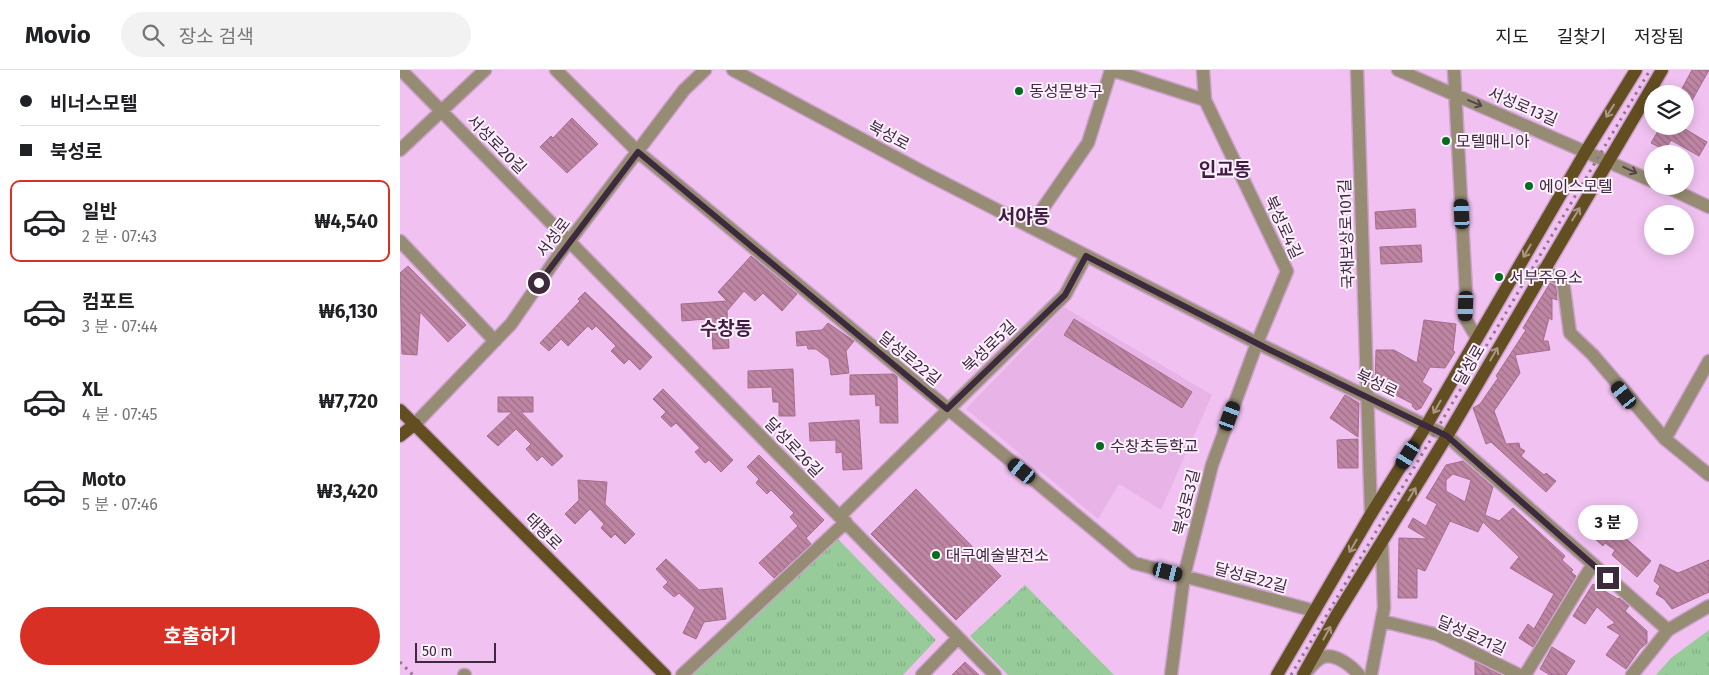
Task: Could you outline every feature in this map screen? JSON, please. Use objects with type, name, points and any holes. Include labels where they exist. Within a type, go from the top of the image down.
[{"type":"main road","points":[[1277,675],[1371,514],[1426,426],[1586,150],[1636,70]]},
{"type":"main road","name":"달성로","points":[[1303,675],[1336,616],[1447,436],[1542,270],[1662,70]]},
{"type":"main road","name":"태평로","points":[[400,410],[665,675]]},
{"type":"main road","points":[[400,436],[415,424]]},
{"type":"street","name":"서성로20길","points":[[402,70],[570,241]]},
{"type":"street","points":[[400,150],[485,70]]},
{"type":"street","points":[[556,70],[638,152]]},
{"type":"street","points":[[684,90],[696,70]]},
{"type":"street","name":"서성로","points":[[415,424],[511,324],[570,241],[684,90],[705,70]]},
{"type":"street","name":"북성로","points":[[734,70],[1086,256],[1257,343],[1447,436],[1668,630]]},
{"type":"street","points":[[1030,227],[1088,143],[1112,70],[1205,100]]},
{"type":"street","name":"북성로4길","points":[[1203,70],[1205,100],[1287,271],[1257,343]]},
{"type":"street","name":"국채보상로101길","points":[[1357,70],[1368,396]]},
{"type":"street","name":"서성로13길","points":[[1398,70],[1586,150],[1644,177]]},
{"type":"street","points":[[1454,70],[1465,318],[1477,338]]},
{"type":"street","name":"달성로22길","points":[[638,152],[1134,563],[1315,610]]},
{"type":"street","points":[[1684,195],[1709,207]]},
{"type":"street","points":[[400,241],[494,341]]},
{"type":"street","name":"달성로26길","points":[[570,241],[995,675]]},
{"type":"street","name":"북성로5길","points":[[682,675],[843,519],[947,409],[1065,295],[1086,256]]},
{"type":"street","points":[[1542,270],[1563,281],[1570,333],[1593,355],[1624,395],[1665,439],[1709,476]]},
{"type":"street","name":"북성로3길","points":[[1171,675],[1184,576],[1212,465],[1257,343]]},
{"type":"street","points":[[1665,439],[1709,361]]},
{"type":"street","points":[[1368,396],[1371,514]]},
{"type":"street","points":[[1371,675],[1384,608],[1382,544]]},
{"type":"street","points":[[1525,675],[1593,564]]},
{"type":"street","points":[[1632,675],[1668,630],[1709,606]]},
{"type":"street","name":"달성로21길","points":[[1382,622],[1438,635],[1520,675]]},
{"type":"street","points":[[922,675],[958,638]]},
{"type":"street","points":[[1303,675],[1323,657],[1333,657],[1350,666],[1359,675]]},
{"type":"shaded area","name":"수창초등학교","points":[[1064,307],[1212,395],[1161,510],[1119,484],[1098,519],[966,409]]},
{"type":"green space","points":[[836,537],[936,640],[903,675],[691,675]]},
{"type":"green space","points":[[1025,585],[1114,675],[1008,675],[970,636]]},
{"type":"green space","points":[[1709,630],[1709,675],[1656,675],[1671,658]]},
{"type":"building","points":[[1692,70],[1709,70],[1694,97],[1694,85],[1684,85]]},
{"type":"building","points":[[572,118],[598,144],[567,173],[540,147],[551,136],[553,138]]},
{"type":"building","points":[[1694,134],[1707,142],[1699,156],[1694,153],[1694,145],[1680,145],[1671,140],[1668,145],[1655,145],[1651,143],[1656,135]]},
{"type":"building","points":[[1415,209],[1416,227],[1376,229],[1375,212]]},
{"type":"building","points":[[1421,245],[1422,262],[1381,264],[1380,247]]},
{"type":"building","points":[[751,256],[797,294],[782,311],[763,293],[755,301],[744,291],[727,311],[729,348],[713,349],[712,333],[707,334],[706,319],[682,321],[681,304],[727,301],[718,292]]},
{"type":"building","points":[[408,266],[466,325],[448,342],[420,312],[417,355],[402,354],[400,273]]},
{"type":"building","points":[[1550,283],[1556,286],[1557,300],[1552,298],[1552,320],[1549,318],[1543,341],[1548,341],[1550,350],[1515,355],[1520,373],[1494,411],[1506,444],[1519,443],[1520,448],[1525,451],[1521,456],[1544,475],[1546,473],[1556,481],[1546,492],[1491,442],[1486,444],[1473,408],[1480,404],[1498,378],[1496,376],[1526,330],[1523,328]]},
{"type":"building","points":[[585,292],[652,357],[640,370],[629,359],[624,364],[611,351],[616,346],[596,326],[592,330],[588,326],[568,346],[561,339],[549,351],[540,343],[580,301],[578,299]]},
{"type":"building","points":[[1074,319],[1192,392],[1182,408],[1064,335]]},
{"type":"building","points":[[1424,320],[1456,324],[1453,351],[1455,352],[1445,368],[1430,367],[1422,382],[1432,389],[1421,408],[1416,410],[1412,406],[1413,404],[1386,390],[1375,391],[1376,350],[1394,350],[1417,363]]},
{"type":"building","points":[[828,323],[854,341],[846,351],[849,373],[831,375],[829,359],[816,349],[808,349],[807,345],[797,346],[796,332],[822,330]]},
{"type":"building","points":[[793,369],[795,416],[779,416],[779,402],[773,402],[772,387],[748,388],[748,371]]},
{"type":"building","points":[[894,374],[897,377],[898,423],[880,423],[880,405],[876,406],[875,394],[850,395],[850,375]]},
{"type":"building","points":[[663,389],[733,460],[721,472],[709,460],[705,463],[695,452],[700,448],[676,423],[671,427],[661,417],[666,412],[653,399]]},
{"type":"building","points":[[1345,395],[1359,403],[1358,437],[1330,418]]},
{"type":"building","points":[[498,397],[533,397],[533,412],[521,412],[563,456],[552,466],[542,456],[537,461],[526,449],[531,444],[516,429],[498,446],[487,436],[512,412],[498,412]]},
{"type":"building","points":[[859,420],[862,469],[843,470],[842,452],[836,453],[836,440],[810,441],[809,423]]},
{"type":"building","points":[[1358,439],[1358,468],[1338,468],[1337,440]]},
{"type":"building","points":[[759,455],[824,520],[806,538],[811,544],[774,578],[759,563],[798,526],[790,517],[794,513],[771,490],[767,494],[756,483],[759,479],[747,467]]},
{"type":"building","points":[[1463,461],[1493,487],[1485,515],[1499,521],[1513,508],[1565,556],[1562,560],[1573,570],[1571,572],[1576,576],[1533,647],[1519,638],[1528,624],[1534,629],[1554,594],[1510,568],[1519,557],[1483,522],[1478,532],[1450,521],[1425,571],[1417,568],[1417,598],[1398,598],[1399,538],[1428,539],[1408,527],[1413,518],[1426,526],[1437,504],[1426,498],[1446,465]],"holes":[[[1453,474],[1471,480],[1465,502],[1446,491],[1446,480]]]},
{"type":"building","points":[[578,480],[607,482],[605,504],[635,534],[625,544],[615,534],[611,538],[601,528],[604,524],[590,509],[575,524],[565,514],[579,500]]},
{"type":"building","name":"대구예술발전소","points":[[916,489],[1001,576],[956,620],[871,534]]},
{"type":"building","points":[[1592,508],[1651,561],[1637,577],[1612,555],[1615,550],[1605,543],[1603,546],[1578,524]]},
{"type":"building","points":[[666,559],[699,590],[722,588],[726,619],[704,622],[696,639],[683,633],[695,608],[679,593],[674,597],[663,587],[668,582],[656,569]]},
{"type":"building","points":[[1709,560],[1709,592],[1672,609],[1664,599],[1656,594],[1660,586],[1654,581],[1660,564],[1678,573]]},
{"type":"building","points":[[1593,584],[1619,598],[1629,606],[1625,611],[1647,631],[1647,643],[1640,649],[1626,669],[1606,655],[1620,635],[1607,627],[1615,623],[1597,607],[1585,624],[1573,616]]},
{"type":"building","points":[[1552,647],[1575,661],[1566,675],[1550,675],[1540,669]]},
{"type":"building","points":[[965,662],[979,675],[952,675]]},
{"type":"building","points":[[1475,662],[1501,675],[1475,675]]},
{"type":"railway","points":[[1291,675],[1650,70]]},
{"type":"railway","points":[[400,662],[413,675]]},
{"type":"place","name":"동성문방구","points":[[1019,91]]},
{"type":"place","name":"모텔매니아","points":[[1446,141]]},
{"type":"place","name":"에이스모텔","points":[[1529,186]]},
{"type":"place","name":"서부주유소","points":[[1499,277]]},
{"type":"place","name":"수창초등학교","points":[[1100,446]]},
{"type":"place","name":"대구예술발전소","points":[[936,555]]},
{"type":"district","name":"인교동","points":[[1225,169]]},
{"type":"district","name":"서야동","points":[[1024,216]]},
{"type":"district","name":"수창동","points":[[726,328]]},
{"type":"route","points":[[539,283],[638,152],[947,409],[1065,295],[1086,256],[1270,350],[1447,436],[1608,578]]}]
